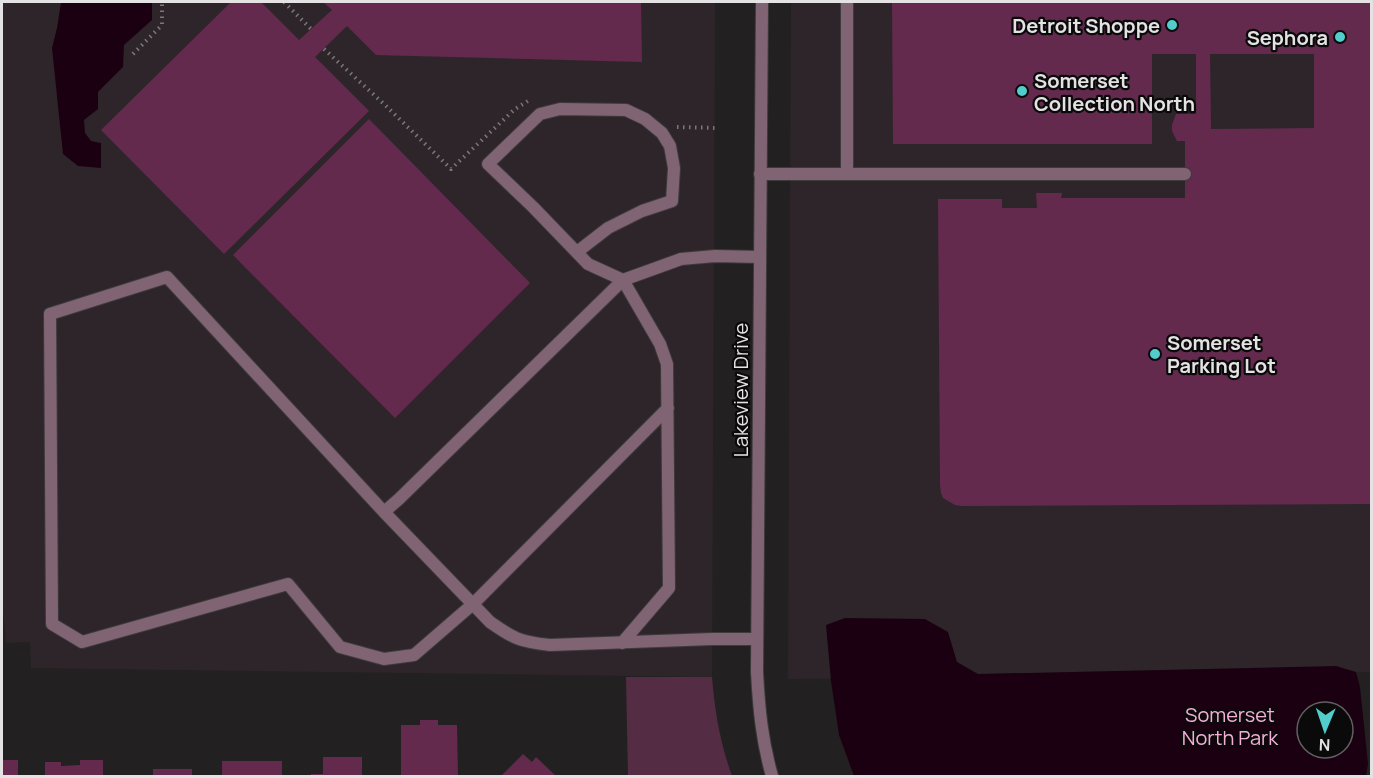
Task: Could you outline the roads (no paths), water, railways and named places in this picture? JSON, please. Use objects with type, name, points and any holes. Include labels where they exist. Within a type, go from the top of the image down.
[{"type":"street","name":"Lakeview Drive","points":[[762,2],[757,639],[761,729],[772,777]]},
{"type":"street","points":[[847,2],[847,174]]},
{"type":"street","points":[[577,252],[608,228],[642,211],[672,201],[674,168],[670,146],[662,133],[645,119],[626,110],[560,108],[540,114],[488,164],[588,264],[623,280],[660,344],[667,364],[669,588],[622,643]]},
{"type":"street","points":[[760,174],[1185,174]]},
{"type":"street","points":[[384,512],[623,280],[681,260],[715,256],[760,257]]},
{"type":"street","points":[[668,408],[473,604],[414,655],[384,659],[340,647],[288,584],[82,642],[52,624],[50,314],[167,277],[384,512],[473,604],[490,622],[508,635],[526,643],[550,645],[757,639]]},
{"type":"place","name":"Detroit Shoppe","points":[[1172,25]]},
{"type":"place","name":"Sephora","points":[[1340,37]]},
{"type":"place","name":"Somerset Collection North","points":[[1022,91]]},
{"type":"place","name":"Somerset Parking Lot","points":[[1155,354]]},
{"type":"park label","name":"Somerset North Park","points":[[1230,726]]}]
